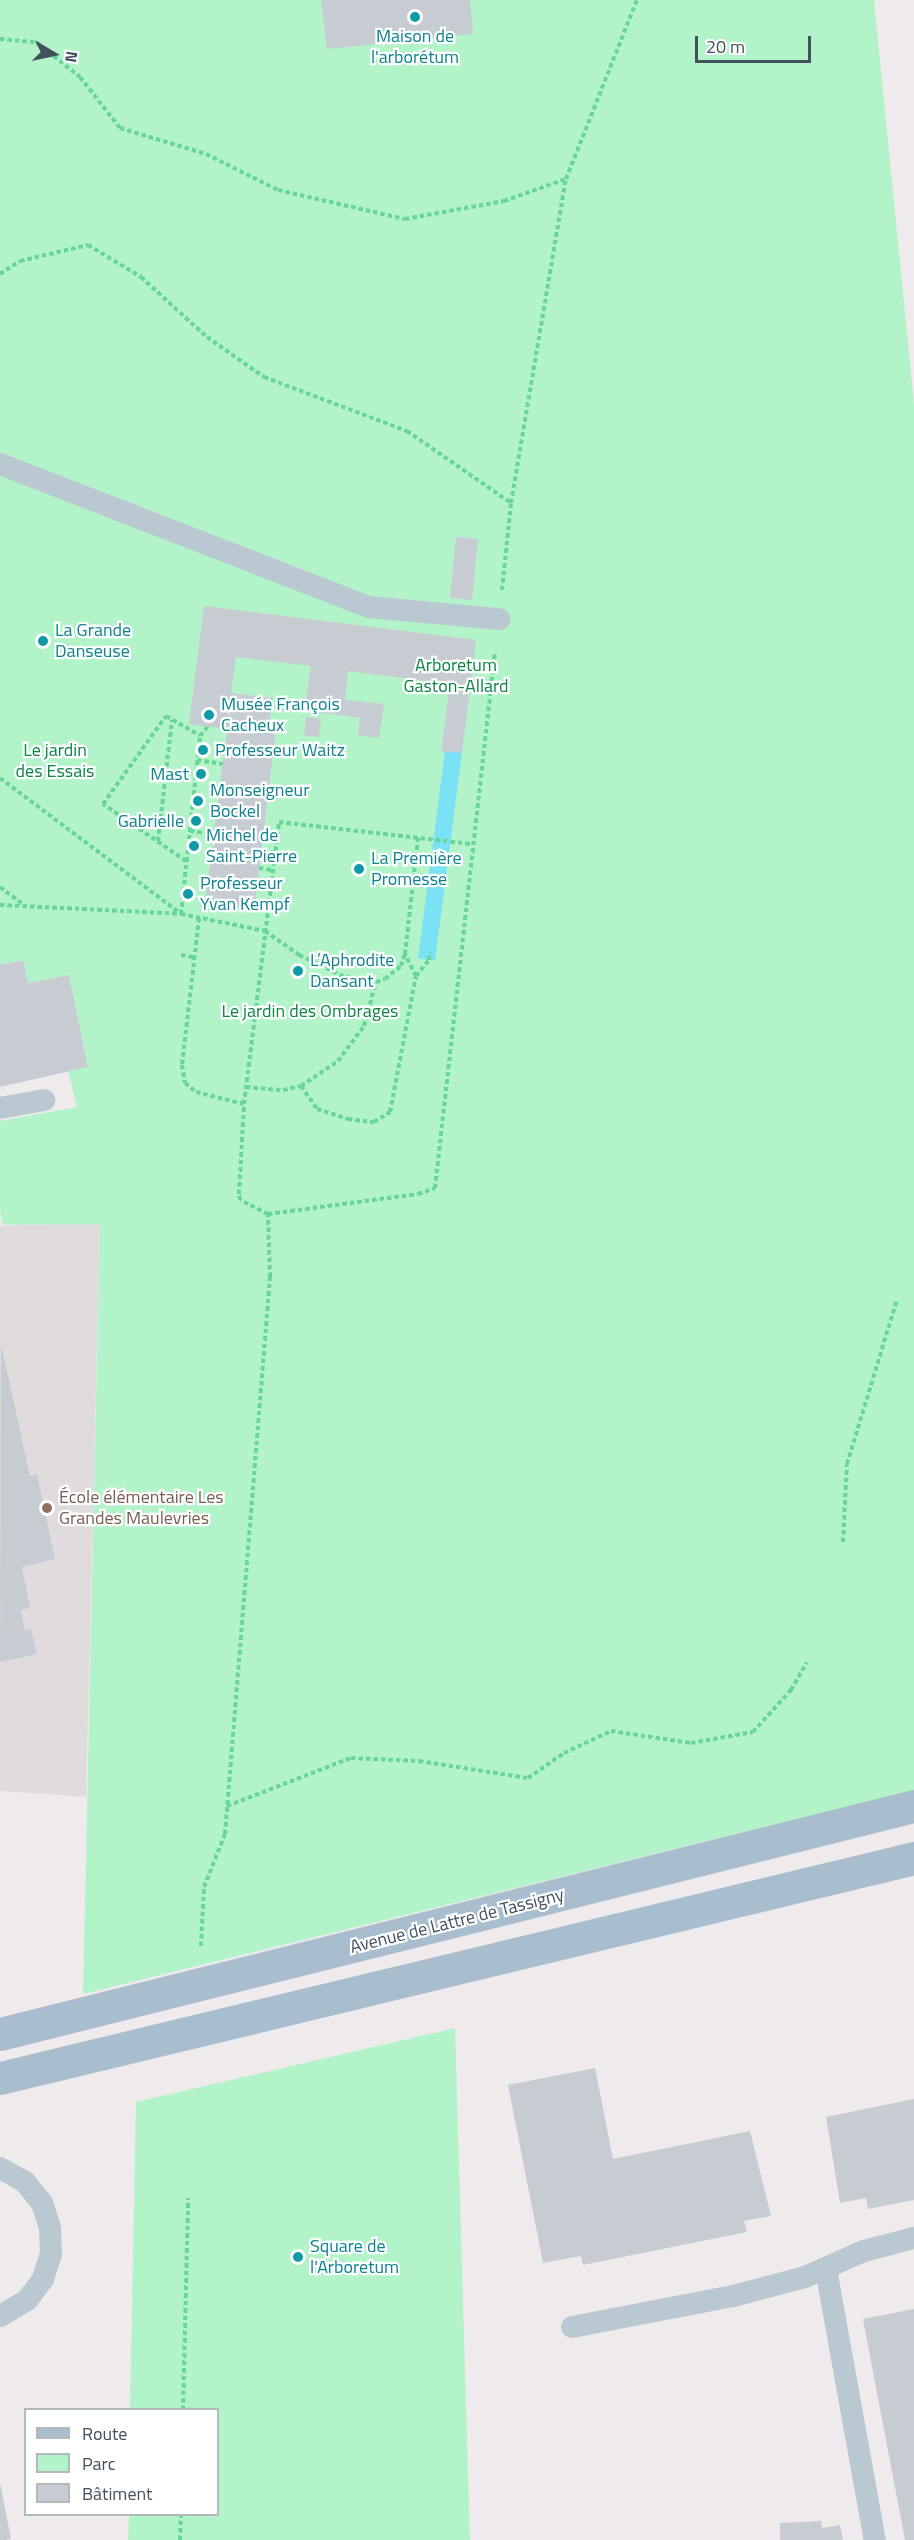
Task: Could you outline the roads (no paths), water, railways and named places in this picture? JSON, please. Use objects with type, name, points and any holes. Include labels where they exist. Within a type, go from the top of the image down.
[{"type":"main road","name":"Avenue de Lattre de Tassigny","points":[[0,2034],[914,1806]]},
{"type":"main road","points":[[0,2078],[914,1858]]},
{"type":"lane","points":[[0,464],[369,607],[499,619]]},
{"type":"lane","points":[[0,1108],[44,1100]]},
{"type":"lane","points":[[0,2168],[25,2182],[42,2203],[50,2228],[51,2254],[43,2279],[27,2300],[0,2316]]},
{"type":"lane","points":[[572,2327],[733,2296],[826,2269],[864,2251],[914,2238]]},
{"type":"lane","points":[[826,2269],[875,2540]]},
{"type":"water","points":[[445,751],[462,753],[435,961],[418,958]]},
{"type":"place","name":"Maison de l'arborétum","points":[[415,17]]},
{"type":"place","name":"La Grande Danseuse","points":[[43,641]]},
{"type":"place","name":"Musée François Cacheux","points":[[209,715]]},
{"type":"place","name":"Professeur Waitz","points":[[203,750]]},
{"type":"place","name":"Mast","points":[[201,774]]},
{"type":"place","name":"Monseigneur Bockel","points":[[198,801]]},
{"type":"place","name":"Gabrielle","points":[[196,821]]},
{"type":"place","name":"Michel de Saint-Pierre","points":[[194,846]]},
{"type":"place","name":"La Première Promesse","points":[[359,869]]},
{"type":"place","name":"Professeur Yvan Kempf","points":[[188,894]]},
{"type":"place","name":"L’Aphrodite Dansant","points":[[298,971]]},
{"type":"place","name":"École élémentaire Les Grandes Maulevries","points":[[47,1508]]},
{"type":"place","name":"Square de l'Arboretum","points":[[298,2257]]},
{"type":"park label","name":"Arboretum Gaston-Allard","points":[[456,676]]},
{"type":"park label","name":"Le jardin des Essais","points":[[55,762]]},
{"type":"park label","name":"Le jardin des Ombrages","points":[[310,1011]]}]
